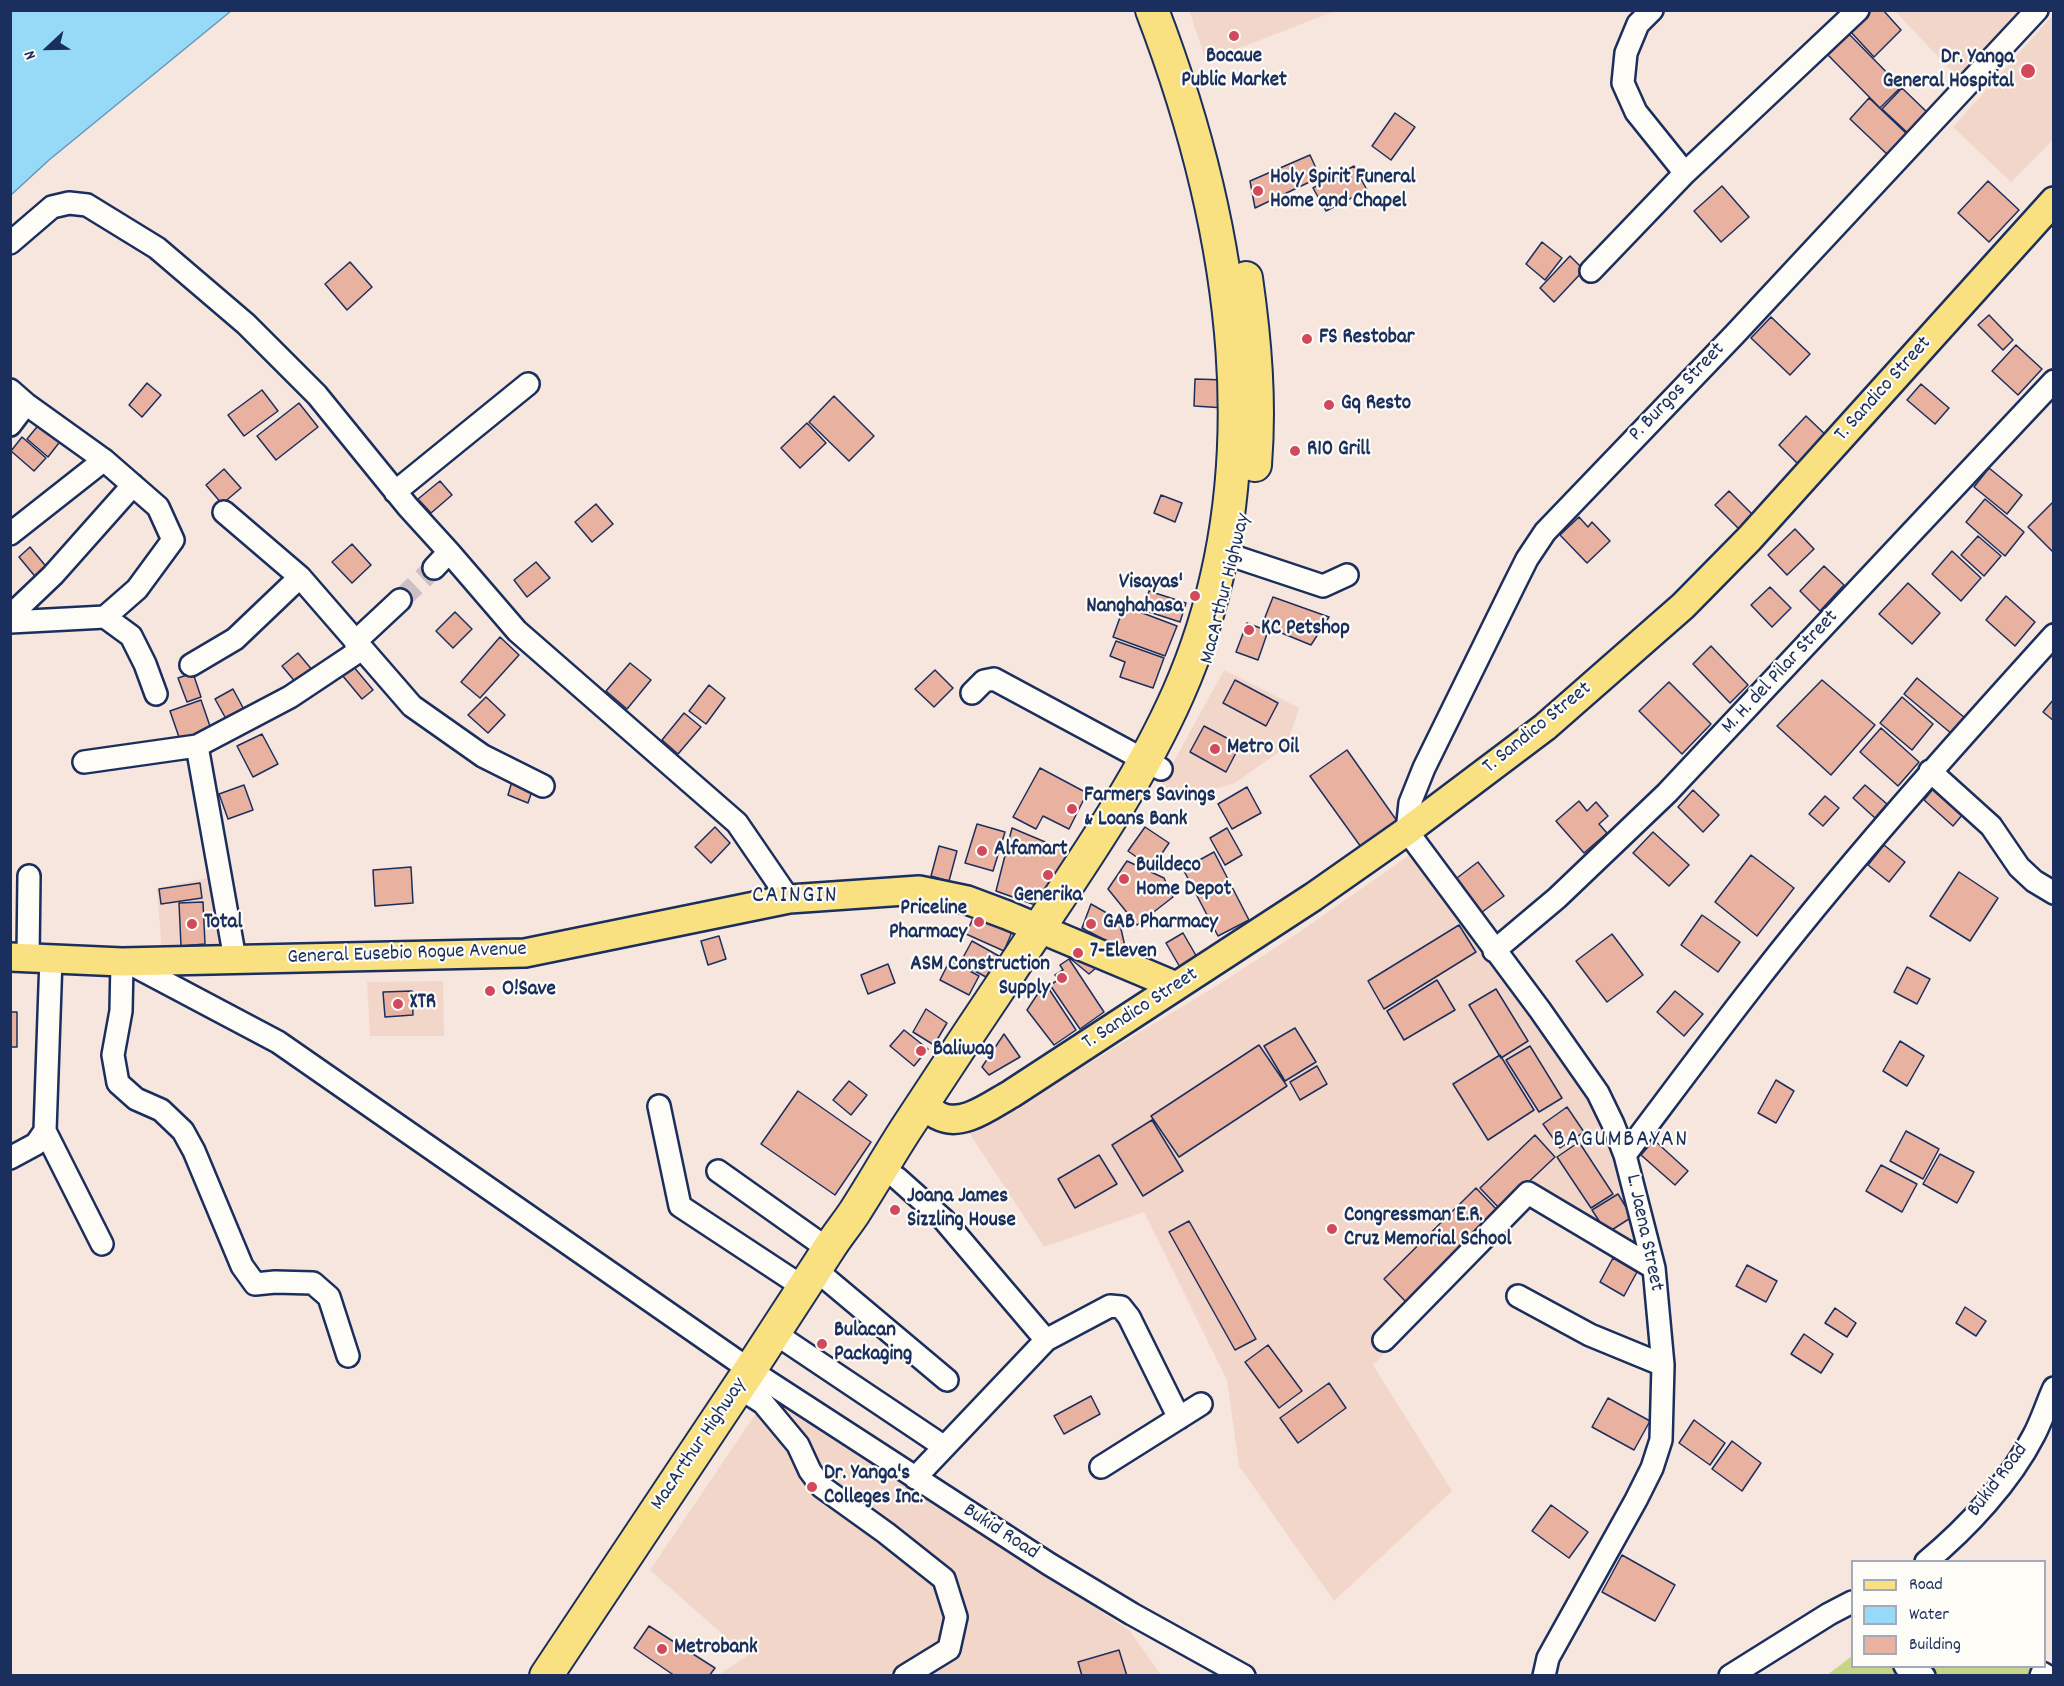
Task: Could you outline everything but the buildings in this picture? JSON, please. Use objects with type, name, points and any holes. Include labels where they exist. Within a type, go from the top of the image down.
[{"type":"highway","name":"MacArthur Highway","points":[[546,1676],[751,1378],[773,1332],[816,1268],[930,1110],[1048,931],[1091,849],[1153,764],[1205,677],[1220,633],[1230,555],[1236,412],[1230,318],[1216,227],[1206,186],[1176,78],[1152,10]]},
{"type":"highway","name":"MacArthur Highway","points":[[1173,10],[1202,98],[1234,215],[1253,325],[1258,411],[1255,464],[1230,555]]},
{"type":"highway","name":"MacArthur Highway","points":[[853,1215],[897,1178],[930,1110]]},
{"type":"main road","name":"T. Sandico Street","points":[[930,1110],[957,1119],[992,1105],[1313,897],[1407,831],[1545,727],[1683,606],[1764,523],[2054,201]]},
{"type":"main road","name":"General Eusebio Rogue Avenue","points":[[30,957],[125,962],[525,953],[789,899],[919,890],[967,900],[1048,931],[1176,986]]},
{"type":"street","points":[[1652,10],[1638,24],[1626,53],[1623,83],[1636,112],[1685,173]]},
{"type":"street","points":[[1592,271],[1685,173],[1858,10]]},
{"type":"street","name":"P. Burgos Street","points":[[1407,831],[1410,803],[1424,768],[1522,568],[1545,532],[1870,190],[2037,10]]},
{"type":"street","points":[[10,243],[52,207],[69,203],[87,205],[157,248],[246,324],[317,395],[395,492],[517,632],[737,823],[789,899]]},
{"type":"street","name":"M. H. del Pilar Street","points":[[1494,951],[1557,898],[1667,793],[2054,381]]},
{"type":"street","points":[[395,492],[528,384]]},
{"type":"street","points":[[10,425],[18,397],[104,460],[158,507],[173,540],[137,589],[105,617],[10,622]]},
{"type":"street","points":[[10,534],[104,460]]},
{"type":"street","points":[[10,616],[52,575],[133,485]]},
{"type":"street","points":[[224,512],[300,577],[412,706],[483,756],[543,786]]},
{"type":"street","points":[[434,568],[449,552]]},
{"type":"street","points":[[1230,555],[1323,586],[1347,575]]},
{"type":"street","points":[[192,665],[235,639],[300,577]]},
{"type":"street","points":[[84,762],[197,746],[290,697],[358,645],[399,600]]},
{"type":"street","points":[[105,617],[131,636],[156,694]]},
{"type":"street","points":[[1625,1155],[1746,994],[1930,771],[2054,635]]},
{"type":"street","points":[[972,693],[984,681],[994,679],[1153,764]]},
{"type":"street","points":[[197,746],[235,959]]},
{"type":"street","points":[[1930,771],[1991,826],[2019,867],[2034,881],[2054,893]]},
{"type":"street","name":"L. Jaena Street","points":[[1407,831],[1540,1010],[1598,1093],[1625,1155],[1654,1268],[1663,1365],[1661,1440],[1652,1468],[1548,1658],[1544,1676]]},
{"type":"street","points":[[29,876],[30,957],[45,1131],[102,1244]]},
{"type":"street","points":[[348,1356],[329,1297],[313,1283],[255,1284],[242,1266],[194,1151],[183,1131],[161,1110],[136,1099],[118,1083],[112,1055],[121,1011],[125,962],[278,1042],[751,1378],[764,1403],[798,1445],[810,1471],[822,1487],[944,1578],[956,1617],[949,1649],[905,1676]]},
{"type":"street","points":[[658,1106],[680,1206],[816,1268]]},
{"type":"street","points":[[10,1158],[36,1144],[45,1131]]},
{"type":"street","points":[[718,1171],[816,1268],[947,1380]]},
{"type":"street","points":[[897,1178],[944,1220],[1046,1340]]},
{"type":"street","points":[[1384,1340],[1528,1193],[1654,1268]]},
{"type":"street","points":[[1518,1296],[1590,1335],[1663,1365]]},
{"type":"street","points":[[915,1478],[1046,1340],[1110,1306],[1121,1308],[1136,1332],[1179,1418]]},
{"type":"street","points":[[773,1332],[943,1446]]},
{"type":"street","name":"Bukid Road","points":[[751,1378],[1131,1614],[1244,1676]]},
{"type":"street","name":"Bukid Road","points":[[1928,1560],[1955,1538],[2009,1475],[2034,1435],[2054,1388]]},
{"type":"street","points":[[1101,1467],[1202,1404]]},
{"type":"street","points":[[1730,1676],[1851,1603]]},
{"type":"street","points":[[1909,1668],[1924,1676]]},
{"type":"street","points":[[2041,1676],[2042,1673],[2047,1676]]},
{"type":"shaded area","name":"Bocaue Public Market","points":[[1189,10],[1335,10],[1335,11],[1206,61]]},
{"type":"shaded area","name":"Dr. Yanga General Hospital","points":[[1895,11],[2030,11],[1958,78]]},
{"type":"shaded area","name":"Dr. Yanga General Hospital","points":[[2053,15],[2053,140],[2011,182],[1953,127]]},
{"type":"shaded area","points":[[1224,670],[1299,708],[1286,747],[1235,783],[1184,798],[1156,794]]},
{"type":"shaded area","name":"Congressman E.R. Cruz Memorial School","points":[[1411,854],[1586,1095],[1613,1148],[1633,1198],[1639,1269],[1535,1206],[1373,1365],[1452,1491],[1334,1601],[1239,1466],[1227,1380],[1144,1212],[1044,1247],[968,1131],[1040,1093],[1221,983],[1295,935]]},
{"type":"shaded area","points":[[212,877],[226,951],[162,952],[157,888]]},
{"type":"shaded area","points":[[443,981],[444,1036],[370,1036],[367,982]]},
{"type":"shaded area","name":"Dr. Yanga's Colleges Inc.","points":[[773,1388],[1130,1631],[1161,1675],[718,1675],[747,1656],[650,1570]]},
{"type":"green space","points":[[1851,1657],[1851,1668],[2046,1668],[2046,1664],[2051,1667],[2054,1665],[2053,1676],[1826,1676]]},
{"type":"water","points":[[231,11],[49,160],[11,195],[10,12]]},
{"type":"tunnel","points":[[400,600],[434,568]]},
{"type":"place","name":"Bocaue Public Market","points":[[1234,36]]},
{"type":"place","name":"Dr. Yanga General Hospital","points":[[2028,71]]},
{"type":"place","name":"Holy Spirit Funeral Home and Chapel","points":[[1258,191]]},
{"type":"place","name":"FS Restobar","points":[[1307,339]]},
{"type":"place","name":"Gq Resto","points":[[1329,405]]},
{"type":"place","name":"R10 Grill","points":[[1295,451]]},
{"type":"place","name":"Visayas' Nanghahasa","points":[[1195,596]]},
{"type":"place","name":"KC Petshop","points":[[1249,630]]},
{"type":"place","name":"Metro Oil","points":[[1215,749]]},
{"type":"place","name":"Farmers Savings & Loans Bank","points":[[1072,809]]},
{"type":"place","name":"Alfamart","points":[[982,851]]},
{"type":"place","name":"Generika","points":[[1048,875]]},
{"type":"place","name":"Buildeco Home Depot","points":[[1124,879]]},
{"type":"place","name":"Priceline Pharmacy","points":[[979,922]]},
{"type":"place","name":"Total","points":[[192,924]]},
{"type":"place","name":"GAB Pharmacy","points":[[1091,924]]},
{"type":"place","name":"7-Eleven","points":[[1078,953]]},
{"type":"place","name":"ASM Construction Supply","points":[[1062,978]]},
{"type":"place","name":"O!Save","points":[[490,991]]},
{"type":"place","name":"XTR","points":[[398,1004]]},
{"type":"place","name":"Baliwag","points":[[921,1051]]},
{"type":"place","name":"Joana James Sizzling House","points":[[895,1210]]},
{"type":"place","name":"Congressman E.R. Cruz Memorial School","points":[[1332,1229]]},
{"type":"place","name":"Bulacan Packaging","points":[[822,1344]]},
{"type":"place","name":"Dr. Yanga's Colleges Inc.","points":[[812,1487]]},
{"type":"place","name":"Metrobank","points":[[662,1649]]},
{"type":"district","name":"CAINGIN","points":[[795,898]]},
{"type":"district","name":"BAGUMBAYAN","points":[[1621,1142]]}]
